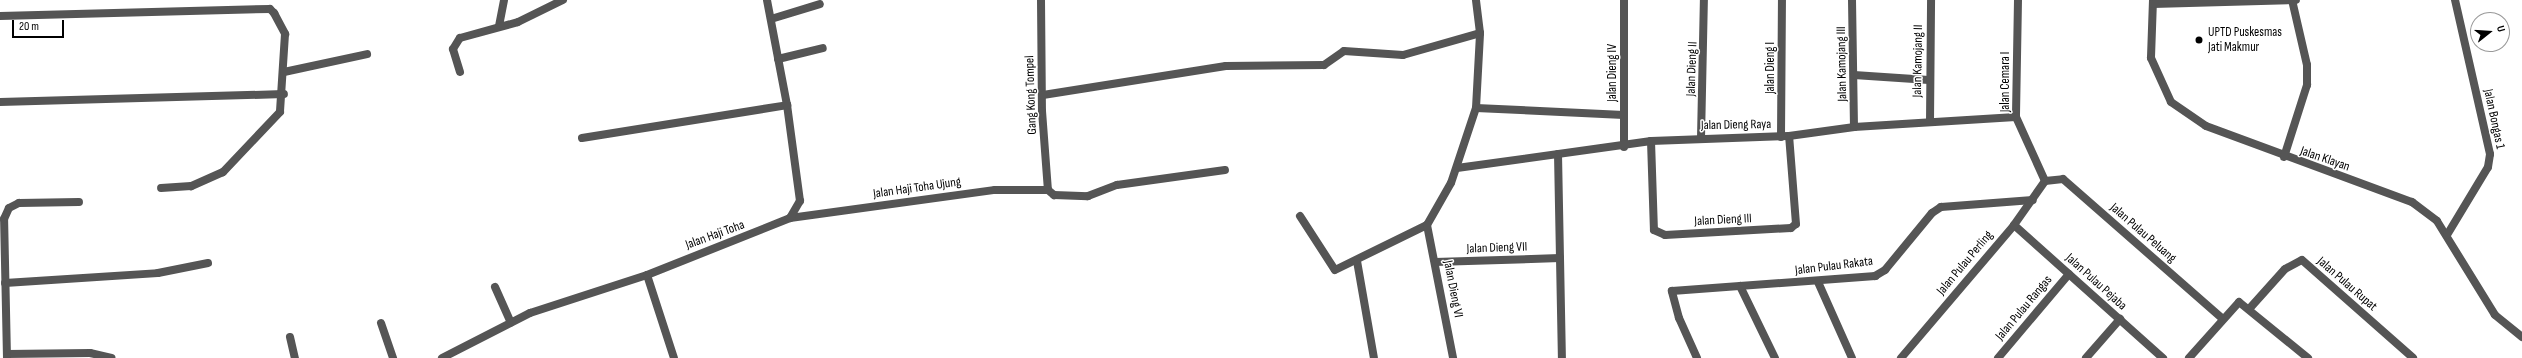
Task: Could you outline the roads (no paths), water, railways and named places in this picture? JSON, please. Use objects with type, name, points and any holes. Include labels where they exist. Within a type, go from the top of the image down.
[{"type":"street","points":[[499,26],[504,0]]},
{"type":"street","points":[[460,72],[453,49],[455,42],[499,26],[518,22],[563,0]]},
{"type":"street","points":[[767,0],[787,105],[800,201],[790,218]]},
{"type":"street","name":"Gang Kong Tompel","points":[[1041,0],[1043,95],[1048,190]]},
{"type":"street","points":[[1300,216],[1335,270],[1357,261],[1428,225],[1456,168],[1476,108],[1480,33],[1476,0]]},
{"type":"street","name":"Jalan Dieng IV","points":[[1624,0],[1624,147]]},
{"type":"street","name":"Jalan Dieng II","points":[[1701,138],[1704,0]]},
{"type":"street","name":"Jalan Dieng I","points":[[1782,0],[1785,136]]},
{"type":"street","name":"Jalan Kamojang III","points":[[1852,0],[1854,127]]},
{"type":"street","name":"Jalan Kamojang II","points":[[1930,122],[1928,80],[1931,0]]},
{"type":"street","name":"Jalan Cemara I","points":[[2018,0],[2016,117],[2045,181]]},
{"type":"street","points":[[2284,157],[2307,85],[2307,65],[2292,0]]},
{"type":"street","points":[[2153,2],[2296,0]]},
{"type":"street","name":"Jalan Bongas 1","points":[[2447,235],[2488,167],[2490,154],[2454,0]]},
{"type":"street","name":"Jalan Klayan","points":[[2153,2],[2151,58],[2171,102],[2206,126],[2284,157],[2412,202],[2437,221],[2447,235],[2474,285],[2495,315],[2522,337]]},
{"type":"street","points":[[771,19],[820,4]]},
{"type":"street","points":[[0,16],[270,9],[285,34],[284,94],[280,112],[223,172],[191,186],[161,188]]},
{"type":"street","points":[[1043,95],[1226,66],[1324,65],[1344,51],[1403,55],[1480,33]]},
{"type":"street","points":[[778,59],[823,48]]},
{"type":"street","points":[[284,72],[367,54]]},
{"type":"street","points":[[1854,74],[1928,80]]},
{"type":"street","points":[[0,102],[284,94]]},
{"type":"street","points":[[582,138],[787,105]]},
{"type":"street","points":[[1476,108],[1624,115]]},
{"type":"street","name":"Jalan Dieng Raya","points":[[1456,168],[1558,154],[1624,147],[1651,141],[1785,136],[1854,127],[2016,117]]},
{"type":"street","name":"Jalan Dieng III","points":[[1651,141],[1654,230],[1665,235],[1791,228],[1796,224],[1785,136]]},
{"type":"street","points":[[1558,154],[1562,358]]},
{"type":"street","name":"Jalan Haji Toha Ujung","points":[[790,218],[995,190],[1048,190],[1054,195],[1088,196],[1117,185],[1225,170]]},
{"type":"street","name":"Jalan Pulau Peluang","points":[[2045,181],[2063,179],[2222,318]]},
{"type":"street","name":"Jalan Pulau Perling","points":[[1901,358],[2014,225],[2045,181]]},
{"type":"street","name":"Jalan Pulau Rakata","points":[[1697,358],[1672,297],[1672,291],[1680,289],[1818,282],[1875,276],[1886,270],[1932,212],[1941,207],[2033,200]]},
{"type":"street","points":[[79,202],[19,203],[9,208],[4,219],[2,267],[5,283],[7,356],[90,353],[111,358]]},
{"type":"street","name":"Jalan Haji Toha","points":[[442,358],[511,323],[575,295],[647,275],[790,218]]},
{"type":"street","name":"Jalan Dieng VI","points":[[1428,225],[1453,358]]},
{"type":"street","name":"Jalan Pulau Pejaba","points":[[2014,225],[2163,358]]},
{"type":"street","name":"Jalan Dieng VII","points":[[1435,262],[1560,258]]},
{"type":"street","name":"Jalan Pulau Rupat","points":[[2250,308],[2285,269],[2302,260],[2413,358]]},
{"type":"street","points":[[1357,261],[1374,358]]},
{"type":"street","points":[[5,283],[158,273],[208,263]]},
{"type":"street","name":"Jalan Pulau Rangas","points":[[1998,358],[2069,274]]},
{"type":"street","points":[[647,275],[674,358]]},
{"type":"street","points":[[1818,282],[1852,358]]},
{"type":"street","points":[[1740,286],[1775,358]]},
{"type":"street","points":[[495,287],[511,323]]},
{"type":"street","points":[[2190,358],[2236,302],[2250,308],[2308,358]]},
{"type":"street","points":[[2086,358],[2120,319]]},
{"type":"street","points":[[381,323],[393,358]]},
{"type":"street","points":[[290,337],[295,358]]},
{"type":"place","name":"UPTD Puskesmas Jati Makmur","points":[[2199,40]]}]
